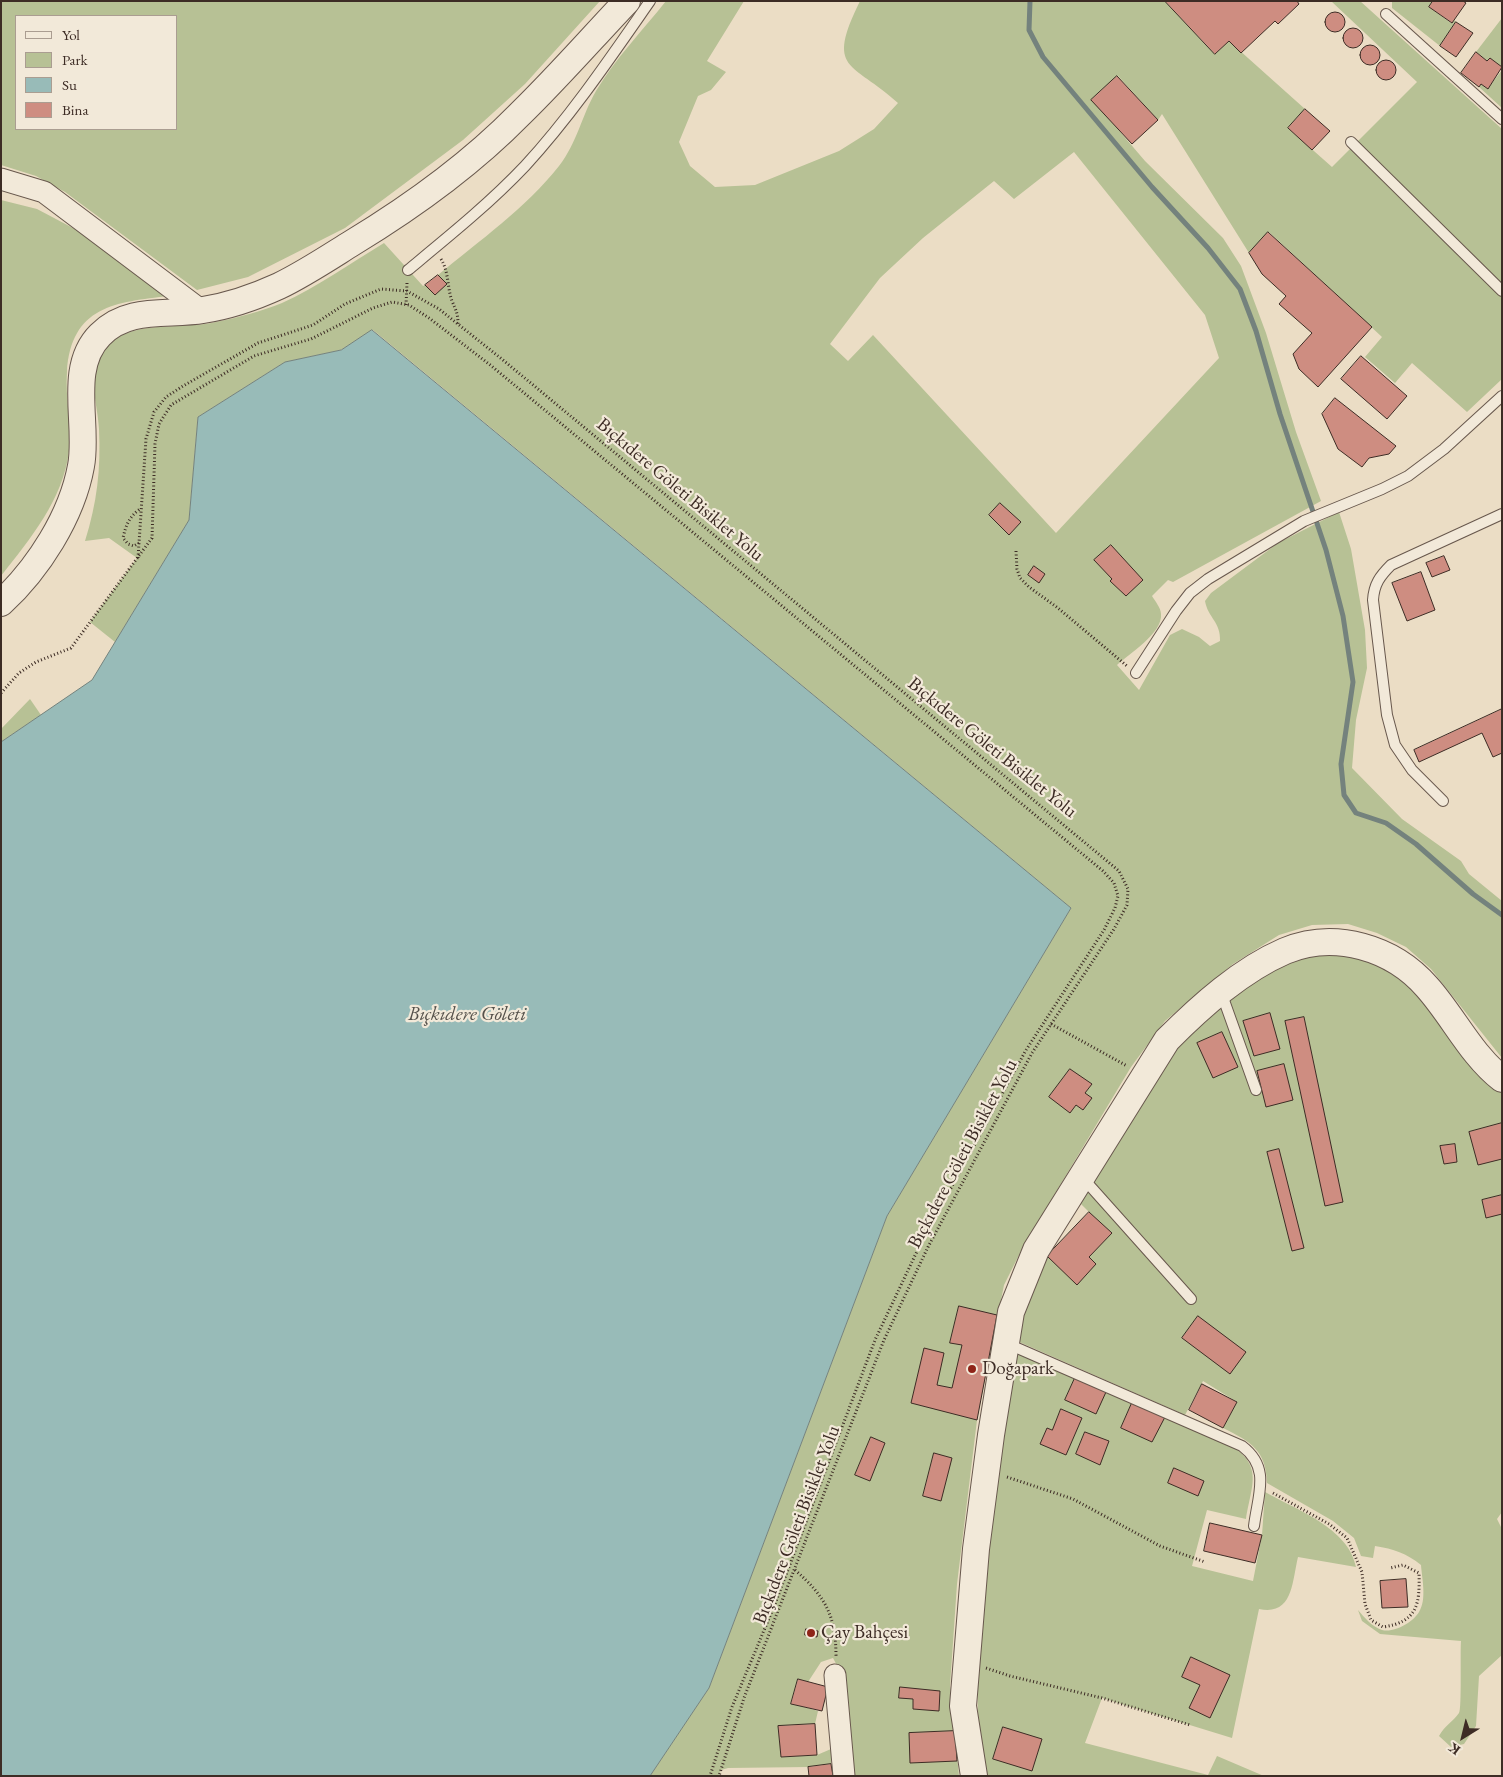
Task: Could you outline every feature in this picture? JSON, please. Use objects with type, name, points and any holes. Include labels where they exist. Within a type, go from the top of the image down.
[{"type":"street","points":[[1,603],[41,555],[65,517],[82,465],[83,367],[89,351],[99,336],[113,324],[131,316],[202,311],[235,303],[278,286],[355,241],[435,189],[520,115],[627,1]]},
{"type":"street","points":[[1,179],[44,192],[202,311]]},
{"type":"street","points":[[974,1776],[963,1706],[976,1549],[1010,1312],[1027,1268],[1081,1176],[1167,1040],[1194,1013],[1221,991],[1286,950],[1323,943],[1340,942],[1361,945],[1397,961],[1427,987],[1485,1062],[1502,1079]]},
{"type":"street","points":[[835,1676],[844,1776]]},
{"type":"lane","points":[[408,270],[525,166],[562,120],[650,1]]},
{"type":"lane","points":[[1386,14],[1502,119]]},
{"type":"lane","points":[[1351,142],[1502,291]]},
{"type":"lane","points":[[1136,673],[1190,593],[1208,579],[1304,521],[1408,476],[1444,449],[1502,396]]},
{"type":"lane","points":[[1443,801],[1412,770],[1395,745],[1387,715],[1373,600],[1374,588],[1380,577],[1391,565],[1502,514]]},
{"type":"lane","points":[[1221,991],[1256,1090]]},
{"type":"lane","points":[[1081,1176],[1191,1299]]},
{"type":"lane","points":[[1005,1342],[1230,1439],[1255,1458],[1261,1474],[1254,1526]]},
{"type":"path","points":[[435,248],[446,268],[452,301],[458,313],[458,324]]},
{"type":"path","points":[[406,305],[408,270]]},
{"type":"path","name":"Bıçkıdere Göleti Bisiklet Yolu","points":[[138,558],[146,439],[154,412],[166,397],[258,343],[312,325],[345,304],[381,289],[407,291],[439,309],[458,324],[1119,871],[1128,889],[1127,905],[1114,929],[1032,1053],[928,1247],[892,1323],[744,1698],[719,1776]]},
{"type":"path","points":[[1,693],[18,673],[71,648],[152,538],[155,444],[159,424],[171,405],[254,356],[311,339],[373,308],[392,302],[406,305],[429,318],[489,364],[923,720],[1103,871],[1114,883],[1118,896],[1115,908],[1104,930],[1026,1050],[920,1245],[875,1340],[775,1604],[732,1707],[710,1776]]},
{"type":"path","points":[[139,543],[134,546],[128,544],[124,538],[126,526],[132,515],[141,509]]},
{"type":"path","points":[[1016,551],[1016,569],[1020,578],[1136,673]]},
{"type":"path","points":[[1051,1024],[1144,1075]]},
{"type":"path","points":[[986,1471],[1033,1484],[1073,1499],[1160,1546],[1205,1562]]},
{"type":"path","points":[[1260,1485],[1330,1524],[1347,1538],[1362,1572],[1365,1604],[1371,1620],[1383,1627],[1405,1620],[1415,1612],[1420,1592],[1419,1573],[1403,1565],[1390,1568]]},
{"type":"path","points":[[795,1570],[823,1600],[833,1620],[836,1638],[835,1676]]},
{"type":"path","points":[[967,1661],[1010,1676],[1102,1698],[1190,1725]]},
{"type":"green space","points":[[1,1],[600,1],[525,84],[463,140],[345,228],[248,277],[197,290],[65,192],[36,176],[1,165]]},
{"type":"green space","points":[[666,1],[744,1],[707,61],[726,72],[711,90],[698,96],[679,142],[690,166],[715,187],[755,185],[839,151],[874,129],[898,103],[857,71],[849,63],[845,53],[845,41],[860,1],[1165,1],[1215,54],[1229,41],[1305,109],[1288,128],[1332,167],[1417,82],[1331,1],[1360,1],[1502,129],[1502,379],[1467,412],[1412,363],[1395,383],[1365,357],[1382,337],[1269,232],[1249,253],[1162,114],[1158,120],[1118,76],[1092,99],[1145,161],[1223,238],[1241,266],[1266,333],[1296,432],[1321,501],[1173,582],[1168,580],[1152,596],[1161,612],[1157,628],[1151,636],[1117,665],[1139,690],[1170,635],[1182,629],[1199,637],[1210,646],[1220,641],[1218,629],[1205,601],[1211,593],[1278,543],[1339,512],[1351,549],[1365,630],[1367,668],[1356,720],[1352,768],[1402,819],[1461,861],[1469,874],[1502,901],[1502,1058],[1431,969],[1406,947],[1377,933],[1348,924],[1312,925],[1279,935],[1233,964],[1165,1021],[1131,1067],[1023,1247],[1004,1285],[977,1420],[957,1584],[950,1686],[959,1776],[850,1776],[842,1675],[833,1658],[821,1662],[808,1682],[798,1679],[791,1703],[818,1711],[815,1724],[778,1726],[781,1757],[817,1755],[831,1749],[831,1764],[808,1767],[728,1768],[721,1770],[719,1776],[650,1776],[709,1688],[887,1216],[1071,908],[373,330],[341,350],[285,362],[198,417],[189,520],[115,642],[90,622],[137,558],[109,538],[85,541],[93,513],[99,472],[99,429],[94,377],[97,361],[106,347],[118,337],[133,331],[216,322],[274,306],[308,290],[384,243],[423,286],[425,285],[435,295],[446,284],[438,275],[517,210],[559,166],[575,138],[596,91],[620,56]],"holes":[[[1074,152],[1205,315],[1219,358],[1056,533],[873,335],[848,361],[830,344],[880,278],[923,238],[994,181],[1014,199]]]},
{"type":"green space","points":[[1392,1],[1433,1],[1429,7],[1451,23],[1454,20],[1456,22],[1440,46],[1392,8]]},
{"type":"green space","points":[[1502,18],[1502,67],[1490,58],[1487,61],[1476,52]]},
{"type":"green space","points":[[1502,70],[1502,108],[1479,87],[1481,84],[1488,88]]},
{"type":"green space","points":[[1,200],[37,209],[90,237],[169,296],[114,305],[87,321],[77,333],[70,350],[67,372],[70,441],[66,469],[44,518],[1,576]]},
{"type":"green space","points":[[30,699],[41,715],[1,742],[1,729]]},
{"type":"green space","points":[[1361,954],[1413,985],[1502,1092],[1502,1512],[1497,1519],[1502,1529],[1502,1655],[1479,1676],[1476,1726],[1464,1744],[1451,1747],[1439,1736],[1457,1716],[1460,1709],[1461,1641],[1380,1634],[1362,1621],[1358,1610],[1378,1629],[1392,1630],[1408,1623],[1419,1612],[1423,1601],[1421,1565],[1400,1552],[1375,1546],[1373,1558],[1361,1556],[1354,1538],[1333,1521],[1267,1483],[1264,1462],[1255,1448],[1242,1438],[1223,1428],[1237,1402],[1203,1381],[1185,1415],[1017,1341],[1026,1305],[1047,1256],[1089,1212],[1080,1203],[1175,1049],[1241,989],[1280,965],[1304,955]]},
{"type":"green space","points":[[1015,1353],[1228,1443],[1247,1460],[1253,1476],[1246,1519],[1207,1510],[1192,1566],[1253,1581],[1262,1535],[1265,1492],[1319,1521],[1343,1541],[1351,1553],[1356,1567],[1298,1557],[1292,1586],[1285,1602],[1279,1607],[1270,1610],[1259,1609],[1232,1738],[1102,1698],[1085,1743],[1208,1775],[1217,1756],[1264,1776],[985,1776],[981,1753],[978,1705],[980,1633],[998,1469]]},
{"type":"water","name":"Bıçkıdere Göleti","points":[[372,330],[1071,908],[887,1216],[709,1688],[650,1776],[1,1776],[1,742],[92,680],[189,520],[198,417],[285,362],[341,350]]},
{"type":"building","points":[[1165,1],[1297,1],[1299,4],[1278,24],[1275,21],[1241,53],[1229,41],[1215,54]]},
{"type":"building","points":[[1433,1],[1463,1],[1466,3],[1452,23],[1429,7]]},
{"type":"building","points":[[1335,12],[1342,15],[1345,22],[1342,29],[1335,32],[1328,29],[1325,22],[1328,15]]},
{"type":"building","points":[[1456,22],[1473,33],[1456,57],[1440,46]]},
{"type":"building","points":[[1353,28],[1360,31],[1363,38],[1360,45],[1353,48],[1346,45],[1343,38],[1346,31]]},
{"type":"building","points":[[1370,45],[1377,48],[1380,55],[1377,62],[1370,65],[1363,62],[1360,55],[1363,48]]},
{"type":"building","points":[[1476,52],[1487,61],[1490,58],[1502,67],[1488,89],[1481,84],[1479,87],[1461,73]]},
{"type":"building","points":[[1386,60],[1393,63],[1396,70],[1393,77],[1386,80],[1379,77],[1376,70],[1379,63]]},
{"type":"building","points":[[1117,76],[1158,120],[1132,144],[1091,100]]},
{"type":"building","points":[[1305,109],[1330,131],[1312,150],[1288,128]]},
{"type":"building","points":[[1268,232],[1372,327],[1318,387],[1299,369],[1293,354],[1312,333],[1279,304],[1286,296],[1262,274],[1249,253]]},
{"type":"building","points":[[438,275],[447,284],[435,295],[425,285]]},
{"type":"building","points":[[1361,356],[1407,396],[1387,419],[1341,379]]},
{"type":"building","points":[[1335,398],[1396,446],[1389,454],[1369,458],[1362,467],[1338,449],[1322,414]]},
{"type":"building","points":[[1000,503],[1021,522],[1009,535],[989,515]]},
{"type":"building","points":[[1111,545],[1143,580],[1126,596],[1110,581],[1112,579],[1094,560]]},
{"type":"building","points":[[1444,556],[1450,570],[1432,577],[1426,563]]},
{"type":"building","points":[[1034,566],[1045,574],[1039,583],[1028,575]]},
{"type":"building","points":[[1421,572],[1435,610],[1407,621],[1392,583]]},
{"type":"building","points":[[1502,709],[1502,753],[1493,757],[1482,733],[1419,762],[1414,750]]},
{"type":"building","points":[[1270,1013],[1280,1049],[1254,1056],[1243,1021]]},
{"type":"building","points":[[1304,1017],[1343,1202],[1325,1206],[1285,1021]]},
{"type":"building","points":[[1222,1032],[1238,1067],[1213,1078],[1197,1043]]},
{"type":"building","points":[[1284,1064],[1293,1100],[1266,1107],[1257,1071]]},
{"type":"building","points":[[1070,1069],[1092,1084],[1085,1093],[1092,1098],[1083,1110],[1076,1105],[1070,1113],[1049,1097]]},
{"type":"building","points":[[1502,1123],[1502,1159],[1478,1165],[1469,1132]]},
{"type":"building","points":[[1455,1144],[1457,1162],[1444,1164],[1440,1146]]},
{"type":"building","points":[[1279,1149],[1304,1248],[1292,1251],[1267,1152]]},
{"type":"building","points":[[1502,1195],[1502,1214],[1486,1218],[1482,1200]]},
{"type":"building","points":[[1089,1212],[1112,1233],[1089,1257],[1096,1264],[1077,1285],[1047,1256]]},
{"type":"building","name":"Doğapark","points":[[959,1306],[997,1315],[977,1420],[911,1403],[924,1348],[944,1353],[937,1385],[952,1388],[962,1345],[950,1343]]},
{"type":"building","points":[[1198,1316],[1246,1352],[1230,1374],[1182,1338]]},
{"type":"building","points":[[1075,1378],[1106,1392],[1096,1414],[1065,1400]]},
{"type":"building","points":[[1202,1384],[1237,1402],[1223,1428],[1189,1410]]},
{"type":"building","points":[[1132,1403],[1165,1417],[1152,1442],[1121,1428]]},
{"type":"building","points":[[1061,1409],[1082,1418],[1066,1455],[1040,1444],[1047,1428],[1052,1430]]},
{"type":"building","points":[[1085,1432],[1109,1441],[1100,1465],[1076,1454]]},
{"type":"building","points":[[871,1437],[885,1443],[870,1481],[855,1475]]},
{"type":"building","points":[[934,1453],[952,1458],[941,1501],[923,1496]]},
{"type":"building","points":[[1174,1468],[1204,1481],[1198,1496],[1168,1483]]},
{"type":"building","points":[[1210,1523],[1262,1535],[1255,1563],[1204,1551]]},
{"type":"building","points":[[1406,1579],[1408,1607],[1382,1608],[1380,1581]]},
{"type":"building","name":"Çay Bahçesi","points":[[806,1629],[818,1631],[817,1637],[805,1635]]},
{"type":"building","points":[[1191,1657],[1230,1675],[1210,1718],[1189,1708],[1200,1685],[1182,1677]]},
{"type":"building","points":[[798,1679],[828,1687],[822,1711],[791,1704]]},
{"type":"building","points":[[900,1687],[940,1691],[939,1711],[913,1709],[913,1699],[899,1698]]},
{"type":"building","points":[[815,1724],[817,1755],[781,1757],[778,1726]]},
{"type":"building","points":[[1003,1727],[1042,1739],[1032,1771],[993,1759]]},
{"type":"building","points":[[955,1731],[957,1761],[910,1763],[909,1733]]},
{"type":"building","points":[[831,1764],[833,1776],[809,1776],[808,1767]]},
{"type":"waterway","points":[[1030,1],[1029,30],[1043,57],[1152,187],[1208,248],[1240,289],[1256,331],[1280,414],[1326,550],[1343,616],[1353,682],[1341,764],[1344,795],[1356,813],[1386,823],[1416,844],[1473,894],[1502,915]]},
{"type":"place","name":"Doğapark","points":[[972,1369]]},
{"type":"place","name":"Çay Bahçesi","points":[[811,1633]]}]
